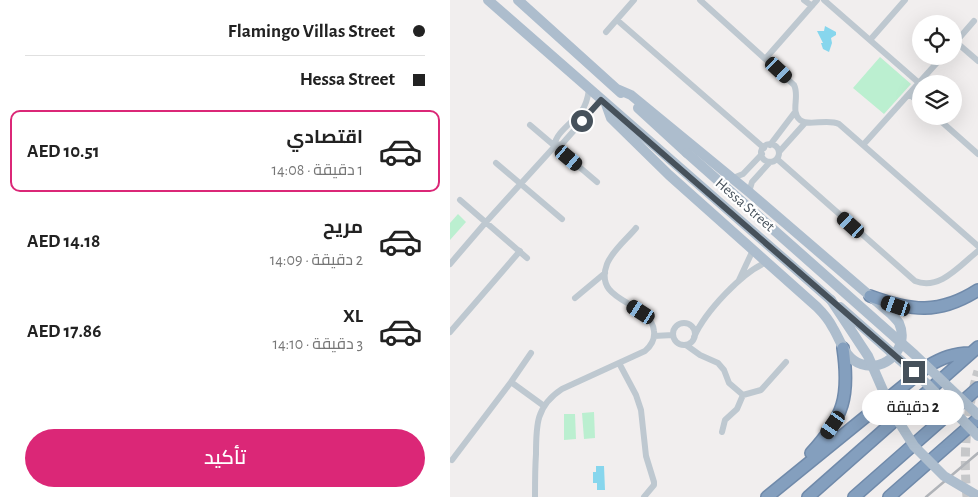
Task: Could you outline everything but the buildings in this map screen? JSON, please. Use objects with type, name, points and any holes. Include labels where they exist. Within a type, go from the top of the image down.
[{"type":"highway","points":[[870,296],[896,306],[929,308],[951,303],[978,290]]},
{"type":"highway","points":[[787,480],[825,437],[840,413],[846,386],[843,348]]},
{"type":"highway","points":[[767,497],[928,366],[951,355],[974,350]]},
{"type":"highway","points":[[808,497],[974,350]]},
{"type":"highway","points":[[854,497],[978,388]]},
{"type":"highway","points":[[889,497],[978,417]]},
{"type":"main road","name":"Hessa Street","points":[[488,0],[903,362],[949,405],[978,436]]},
{"type":"main road","name":"Hessa Street","points":[[518,0],[915,355],[978,417]]},
{"type":"main road","points":[[603,102],[611,118],[669,175],[817,306],[851,358],[861,364],[873,366],[884,363],[894,356],[900,346],[902,334],[898,322],[733,178],[631,94],[617,89]]},
{"type":"main road","points":[[831,300],[868,356],[896,417],[914,446],[944,476],[978,496]]},
{"type":"street","points":[[606,32],[634,0]]},
{"type":"street","points":[[700,0],[766,58],[796,88],[795,112],[743,174],[733,178]]},
{"type":"street","points":[[804,0],[812,6]]},
{"type":"street","points":[[766,58],[817,0]]},
{"type":"street","points":[[824,0],[912,77]]},
{"type":"street","points":[[870,40],[905,0]]},
{"type":"street","points":[[617,20],[765,149],[777,148],[779,152]]},
{"type":"street","points":[[962,35],[974,21]]},
{"type":"street","points":[[962,48],[978,61]]},
{"type":"street","points":[[926,75],[935,65]]},
{"type":"street","points":[[450,264],[555,146],[562,144],[582,116],[590,89]]},
{"type":"street","points":[[863,145],[912,91]]},
{"type":"street","points":[[582,116],[603,102]]},
{"type":"street","points":[[795,112],[800,120],[806,123],[836,122],[978,246]]},
{"type":"street","points":[[749,192],[752,182],[806,123]]},
{"type":"street","points":[[530,125],[597,182]]},
{"type":"street","points":[[945,125],[978,154]]},
{"type":"street","points":[[765,149],[765,160],[773,161],[916,281],[927,284],[939,282],[978,251]]},
{"type":"street","points":[[496,163],[562,219]]},
{"type":"street","points":[[460,200],[527,258]]},
{"type":"street","points":[[535,497],[536,428],[544,406],[562,389],[645,351],[652,342],[654,336],[649,319],[612,294],[606,284],[605,273],[610,257],[636,228]]},
{"type":"street","points":[[739,280],[753,250]]},
{"type":"street","points":[[450,332],[520,251]]},
{"type":"street","points":[[686,345],[694,338],[704,319],[739,280],[767,262]]},
{"type":"street","points":[[575,298],[605,273]]},
{"type":"street","points":[[704,319],[687,324],[678,324],[674,329],[673,335],[678,344],[686,345],[718,363],[724,370],[729,383],[743,395]]},
{"type":"street","points":[[687,324],[692,327],[694,332],[697,352]]},
{"type":"street","points":[[654,336],[673,335]]},
{"type":"street","points":[[452,460],[512,382],[531,353]]},
{"type":"street","points":[[743,395],[761,390],[786,362]]},
{"type":"street","points":[[619,363],[636,395],[643,418],[646,456],[654,482],[654,485],[644,497]]},
{"type":"street","points":[[512,382],[544,406]]},
{"type":"street","points":[[722,432],[726,420],[737,409],[743,395]]},
{"type":"green space","points":[[880,57],[911,84],[884,114],[853,88]]},
{"type":"green space","points":[[458,214],[466,222],[450,240],[450,223]]},
{"type":"green space","points":[[594,412],[595,438],[584,439],[582,413]]},
{"type":"green space","points":[[564,414],[575,414],[576,439],[564,440]]},
{"type":"water","points":[[825,26],[836,32],[836,35],[831,38],[832,43],[829,52],[823,49],[821,43],[823,43],[817,31],[824,31]]},
{"type":"water","points":[[596,466],[604,466],[605,490],[597,490],[597,483],[593,483],[593,472],[596,472]]},
{"type":"tunnel","points":[[967,497],[966,434],[978,371]]},
{"type":"railway","points":[[926,497],[978,453]]},
{"type":"route","points":[[582,121],[601,100],[914,372]]}]
